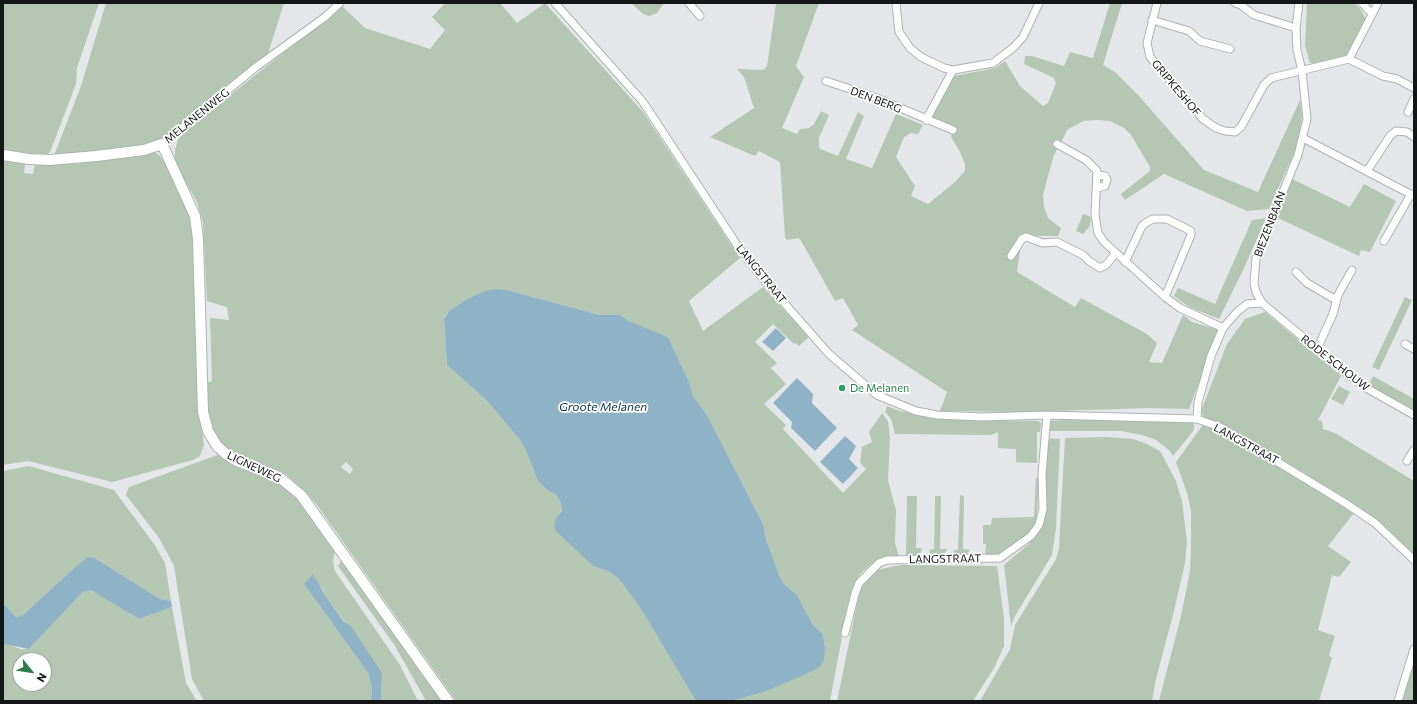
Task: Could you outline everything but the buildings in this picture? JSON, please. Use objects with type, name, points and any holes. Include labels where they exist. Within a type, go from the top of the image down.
[{"type":"street","points":[[329,3],[335,9]]},
{"type":"street","name":"MELANENWEG","points":[[3,155],[29,159],[65,159],[144,150],[162,144],[256,67],[335,9],[340,3]]},
{"type":"street","name":"LANGSTRAAT","points":[[555,3],[643,102],[739,248],[764,280],[829,354],[877,395],[916,411],[937,415],[982,417],[1047,414],[1197,419],[1220,427],[1342,501],[1375,523],[1414,560]]},
{"type":"street","points":[[689,3],[700,16]]},
{"type":"street","points":[[896,3],[899,32],[910,48],[921,57],[944,68],[953,70],[993,63],[1023,37],[1039,3]]},
{"type":"street","name":"GRIPKESHOF","points":[[1157,3],[1147,43],[1150,56],[1203,119],[1216,128],[1235,132],[1241,127],[1264,85],[1271,78],[1302,71]]},
{"type":"street","points":[[1235,3],[1243,6],[1254,15],[1296,28]]},
{"type":"street","name":"BIEZENBAAN","points":[[1262,303],[1256,292],[1254,283],[1256,258],[1298,155],[1307,119],[1302,71],[1297,50],[1296,28],[1299,3]]},
{"type":"street","points":[[1362,3],[1372,14]]},
{"type":"street","points":[[1349,59],[1378,3]]},
{"type":"street","points":[[1152,20],[1189,31],[1200,41],[1230,49]]},
{"type":"street","points":[[1302,71],[1349,59],[1383,76],[1397,79],[1414,88]]},
{"type":"street","points":[[926,120],[953,70]]},
{"type":"street","name":"DEN BERG","points":[[826,82],[874,97],[953,130]]},
{"type":"street","points":[[1408,112],[1414,99]]},
{"type":"street","points":[[1367,171],[1390,136],[1396,131],[1407,132],[1414,137]]},
{"type":"street","points":[[1303,138],[1412,195],[1384,241]]},
{"type":"street","name":"LIGNEWEG","points":[[162,144],[195,216],[198,239],[203,412],[208,431],[217,446],[226,454],[237,461],[279,477],[301,495],[448,701]]},
{"type":"street","points":[[1057,144],[1086,160],[1097,171],[1095,215],[1098,233],[1115,254],[1180,308],[1223,328]]},
{"type":"street","points":[[1125,262],[1142,226],[1153,219],[1168,219],[1191,231],[1191,235],[1165,297]]},
{"type":"street","points":[[1010,256],[1022,239],[1026,237],[1043,243],[1056,242],[1083,254],[1089,261],[1100,268],[1106,265],[1115,254]]},
{"type":"street","points":[[1317,349],[1333,314],[1336,300],[1352,270]]},
{"type":"street","points":[[1296,272],[1307,283],[1336,300]]},
{"type":"street","points":[[1251,303],[1256,292]]},
{"type":"street","points":[[1197,419],[1198,402],[1206,371],[1223,328],[1238,311],[1251,303],[1262,303]]},
{"type":"street","name":"RODE SCHOUW","points":[[1262,303],[1359,383],[1414,415]]},
{"type":"street","points":[[1406,344],[1414,349]]},
{"type":"street","name":"LANGSTRAAT","points":[[845,633],[859,583],[879,563],[887,560],[1000,558],[1031,536],[1039,525],[1043,509],[1042,474],[1047,414]]},
{"type":"street","points":[[1407,461],[1414,450]]},
{"type":"street","points":[[1398,701],[1414,649]]},
{"type":"green space","points":[[3,3],[99,3],[77,68],[76,84],[50,152],[46,156],[3,152]]},
{"type":"green space","points":[[106,3],[284,3],[267,57],[155,144],[56,156],[55,153],[81,86]]},
{"type":"green space","points":[[445,3],[500,3],[517,23],[545,3],[643,112],[740,258],[689,301],[703,331],[763,287],[809,337],[799,346],[796,343],[794,344],[773,324],[755,342],[777,363],[771,368],[786,384],[764,404],[786,425],[783,429],[843,493],[866,469],[860,463],[862,447],[872,442],[869,432],[882,413],[888,421],[890,438],[888,480],[896,510],[895,543],[899,557],[882,559],[872,563],[860,574],[854,584],[849,600],[830,701],[731,701],[764,692],[786,682],[825,647],[823,634],[813,625],[797,595],[784,584],[779,575],[765,536],[764,526],[707,415],[693,396],[690,384],[668,337],[630,323],[620,315],[600,315],[507,290],[485,291],[450,310],[444,317],[447,365],[487,401],[520,440],[538,481],[546,489],[556,495],[560,501],[562,511],[556,518],[554,526],[593,566],[610,572],[619,579],[641,609],[696,701],[456,701],[317,505],[304,490],[286,474],[240,455],[226,447],[218,440],[209,425],[204,384],[212,381],[210,318],[229,320],[227,307],[207,301],[203,222],[197,202],[175,160],[175,150],[179,136],[342,6],[365,28],[430,49],[445,30],[432,17]],"holes":[[[346,462],[353,469],[350,474],[341,467]]]},
{"type":"green space","points":[[631,3],[664,3],[657,13],[649,16],[643,14]]},
{"type":"green space","points":[[776,3],[819,3],[796,66],[804,77],[782,128],[797,134],[800,129],[809,128],[814,124],[821,111],[829,115],[819,138],[819,146],[820,149],[838,156],[858,112],[864,116],[846,159],[872,168],[896,114],[923,125],[918,134],[911,133],[904,137],[896,157],[915,186],[911,196],[928,204],[955,182],[965,171],[965,164],[951,137],[954,129],[932,119],[931,116],[948,77],[995,68],[1005,61],[1020,86],[1043,106],[1048,103],[1056,83],[1054,78],[1024,64],[1025,56],[1032,56],[1064,66],[1070,52],[1093,58],[1110,3],[1122,3],[1103,65],[1115,72],[1138,95],[1204,170],[1258,192],[1300,100],[1302,116],[1297,146],[1269,209],[1247,211],[1164,174],[1125,200],[1121,194],[1150,171],[1150,167],[1131,135],[1124,128],[1110,121],[1084,121],[1068,129],[1054,155],[1043,195],[1044,207],[1048,218],[1061,228],[1058,236],[1022,236],[1017,272],[1075,307],[1081,298],[1147,334],[1157,343],[1149,362],[1162,363],[1183,315],[1192,322],[1219,330],[1189,409],[1148,408],[1022,412],[940,411],[947,392],[852,330],[858,325],[843,298],[835,301],[800,239],[787,240],[785,237],[780,162],[759,151],[755,156],[710,137],[754,108],[744,77],[737,69],[763,70],[767,66]]},
{"type":"green space","points":[[1307,3],[1355,3],[1361,10],[1366,19],[1350,51],[1342,59],[1330,63],[1310,63],[1305,46]]},
{"type":"green space","points":[[154,152],[163,160],[184,201],[194,230],[200,413],[204,445],[200,456],[193,460],[112,482],[28,461],[3,465],[3,160],[25,163],[24,173],[33,174],[35,163]]},
{"type":"green space","points":[[1292,179],[1350,207],[1364,184],[1396,201],[1370,252],[1361,250],[1359,256],[1276,217]]},
{"type":"green space","points":[[1083,214],[1091,217],[1090,226],[1083,234],[1076,231]]},
{"type":"green space","points":[[1266,218],[1245,266],[1219,319],[1189,307],[1174,296],[1178,288],[1215,304],[1252,220]]},
{"type":"green space","points":[[1405,297],[1412,300],[1379,370],[1372,367]]},
{"type":"green space","points":[[1265,312],[1341,376],[1318,420],[1322,421],[1323,429],[1335,433],[1414,481],[1414,556],[1344,498],[1222,425],[1204,418],[1201,411],[1227,344],[1245,319]]},
{"type":"green space","points":[[1373,376],[1414,399],[1414,410],[1369,385]]},
{"type":"green space","points":[[1339,386],[1350,392],[1343,405],[1331,399]]},
{"type":"green space","points":[[887,406],[900,411],[943,419],[1038,421],[1041,423],[1040,432],[1037,432],[1037,463],[1016,462],[1016,449],[998,448],[998,432],[991,435],[895,434],[891,419],[885,412]]},
{"type":"green space","points":[[1125,417],[1194,418],[1194,430],[1173,456],[1169,450],[1156,440],[1142,435],[1121,431],[1046,431],[1047,421]]},
{"type":"green space","points":[[1206,425],[1218,429],[1354,513],[1328,546],[1351,562],[1339,577],[1332,575],[1318,630],[1335,636],[1329,655],[1332,658],[1319,701],[1159,701],[1181,616],[1190,571],[1191,511],[1187,493],[1176,462],[1202,426]]},
{"type":"green space","points":[[1108,437],[1133,439],[1160,451],[1176,481],[1182,501],[1187,542],[1185,563],[1156,679],[1152,701],[980,701],[1010,649],[1015,625],[1056,559],[1059,548],[1065,438]]},
{"type":"green space","points":[[1046,438],[1060,439],[1056,528],[1052,555],[1015,616],[1011,626],[1004,565],[1029,544],[1042,523]]},
{"type":"green space","points":[[220,454],[272,477],[301,499],[335,551],[333,561],[335,571],[400,665],[418,701],[381,701],[382,673],[325,595],[322,588],[304,584],[368,673],[372,688],[371,701],[205,701],[203,699],[192,679],[174,566],[159,538],[126,495],[129,487]]},
{"type":"green space","points":[[29,466],[114,490],[154,544],[165,563],[171,601],[160,599],[95,558],[73,569],[23,615],[16,617],[3,603],[3,471]]},
{"type":"green space","points":[[1036,478],[1039,478],[1035,525],[1028,535],[1007,551],[997,555],[985,556],[986,544],[983,544],[983,525],[991,525],[992,518],[1034,517]]},
{"type":"green space","points":[[960,495],[964,496],[963,549],[970,550],[966,555],[956,555],[953,551],[958,549]]},
{"type":"green space","points":[[907,496],[917,496],[916,548],[922,548],[920,555],[906,555]]},
{"type":"green space","points":[[935,496],[941,496],[940,549],[947,549],[943,556],[932,555],[929,553],[931,549],[934,549]]},
{"type":"green space","points":[[342,560],[443,701],[426,701],[395,646],[338,566]]},
{"type":"green space","points":[[901,565],[997,566],[1004,619],[1004,646],[994,668],[973,701],[837,701],[858,599],[862,587],[866,579],[876,570]]},
{"type":"green space","points":[[91,589],[139,619],[172,607],[186,683],[197,701],[3,701],[3,643],[21,649],[29,649],[83,592]]},
{"type":"green space","points":[[1414,656],[1414,701],[1401,701]]},
{"type":"water","name":"Groote Melanen","points":[[496,289],[507,290],[600,315],[620,315],[630,322],[668,337],[690,384],[693,396],[707,415],[764,526],[765,536],[779,575],[784,584],[797,595],[813,625],[823,634],[825,647],[824,660],[820,666],[813,671],[764,692],[731,701],[696,701],[641,609],[619,579],[610,572],[593,566],[556,531],[554,526],[556,518],[562,511],[560,501],[556,495],[546,489],[538,481],[520,440],[487,401],[447,365],[444,318],[450,310],[468,299],[485,291]]},
{"type":"water","points":[[776,328],[786,338],[773,351],[762,342]]},
{"type":"water","points":[[797,378],[813,394],[812,403],[837,428],[815,451],[791,428],[792,422],[773,403]]},
{"type":"water","points":[[845,436],[856,446],[849,459],[858,468],[843,484],[820,462]]},
{"type":"water","points":[[88,557],[95,558],[160,599],[171,601],[172,607],[139,619],[91,590],[83,592],[29,649],[4,644],[3,603],[16,617],[23,615]]},
{"type":"water","points":[[313,574],[325,595],[344,622],[351,626],[382,673],[381,701],[371,701],[372,688],[368,673],[304,584]]},
{"type":"place","name":"De Melanen","points":[[842,388]]}]
